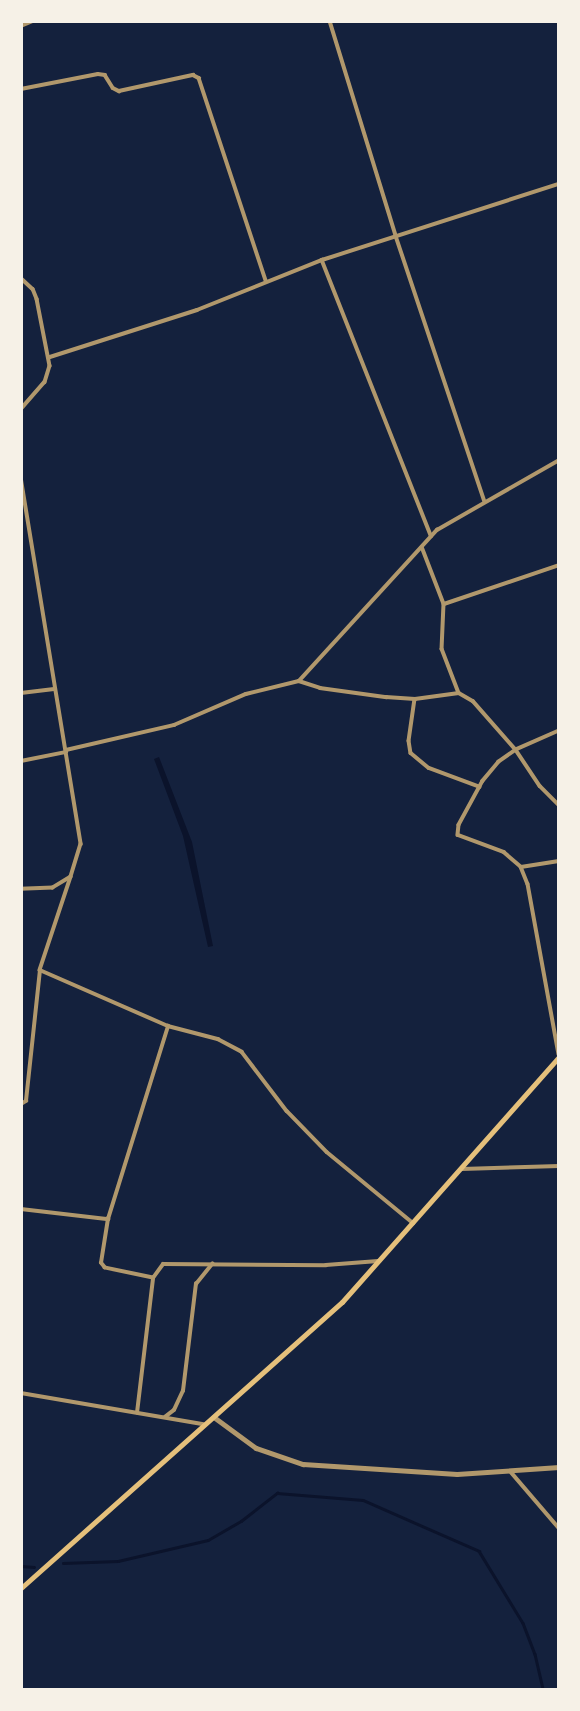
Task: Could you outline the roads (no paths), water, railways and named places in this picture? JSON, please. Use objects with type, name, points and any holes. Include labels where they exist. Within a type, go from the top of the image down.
[{"type":"main road","points":[[21,1588],[341,1302],[559,1056]]},
{"type":"street","points":[[21,26],[33,21]]},
{"type":"street","points":[[330,21],[396,236],[485,502]]},
{"type":"street","points":[[21,89],[98,74],[104,75],[113,88],[119,91],[193,75],[199,78],[267,281]]},
{"type":"street","points":[[50,356],[144,328],[322,260],[559,184]]},
{"type":"street","points":[[322,260],[431,536]]},
{"type":"street","points":[[21,278],[33,289],[37,299],[50,356],[45,382],[21,410]]},
{"type":"street","points":[[299,681],[431,536],[559,460]]},
{"type":"street","points":[[21,477],[54,689],[81,831],[80,853],[40,970],[26,1101],[21,1104]]},
{"type":"street","points":[[422,547],[444,604],[442,649],[459,693]]},
{"type":"street","points":[[444,604],[559,565]]},
{"type":"street","points":[[21,761],[174,725],[246,694],[299,681],[320,688],[415,699],[459,693],[473,701],[516,750],[540,786],[559,805]]},
{"type":"street","points":[[21,693],[54,689]]},
{"type":"street","points":[[415,699],[409,741],[411,753],[429,768],[480,787]]},
{"type":"street","points":[[559,731],[516,750],[499,762],[480,787],[459,825],[458,835],[504,852],[521,867],[528,884],[559,1056]]},
{"type":"street","points":[[521,867],[559,862]]},
{"type":"street","points":[[21,889],[53,888],[72,877]]},
{"type":"street","points":[[40,970],[168,1026],[218,1039],[242,1052],[287,1111],[327,1152],[413,1223]]},
{"type":"street","points":[[153,1278],[103,1266],[108,1219],[168,1026]]},
{"type":"street","points":[[459,1169],[559,1166]]},
{"type":"street","points":[[21,1209],[108,1219]]},
{"type":"street","points":[[136,1413],[153,1278],[159,1267],[168,1263],[326,1265],[379,1261]]},
{"type":"street","points":[[165,1417],[174,1410],[183,1391],[196,1284],[212,1264]]},
{"type":"street","points":[[21,1393],[205,1424]]},
{"type":"street","points":[[214,1417],[256,1448],[291,1462],[403,1472],[511,1472],[559,1467]]},
{"type":"street","points":[[511,1472],[559,1528]]},
{"type":"water","points":[[159,757],[192,842],[213,946],[208,947],[183,836],[154,759]]},
{"type":"waterway","points":[[63,1563],[118,1561],[208,1540],[241,1521],[277,1493],[363,1500],[479,1551],[523,1623],[535,1654],[543,1690]]},
{"type":"waterway","points":[[21,1566],[34,1567]]}]
